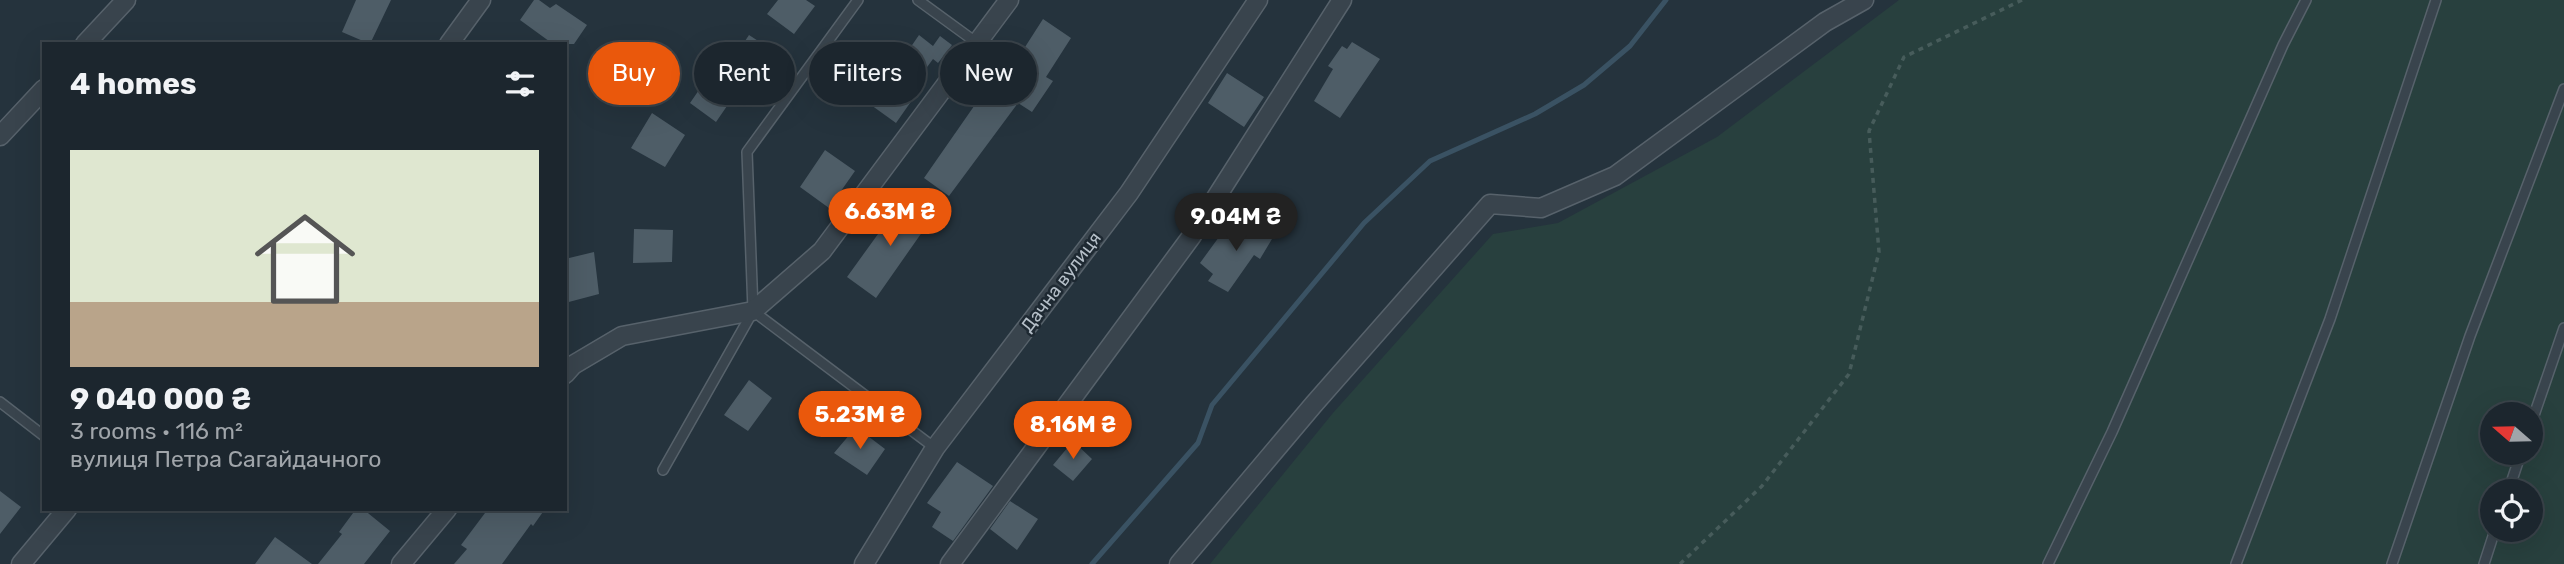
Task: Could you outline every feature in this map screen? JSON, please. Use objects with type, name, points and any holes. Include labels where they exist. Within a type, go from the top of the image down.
[{"type":"street","points":[[87,42],[126,0]]},
{"type":"street","points":[[450,42],[481,0]]},
{"type":"street","points":[[977,42],[1009,0]]},
{"type":"street","name":"Дачна вулиця","points":[[864,564],[935,448],[1129,193],[1258,0]]},
{"type":"street","points":[[950,564],[1191,237],[1342,0]]},
{"type":"street","points":[[1179,564],[1314,404],[1490,204],[1541,208],[1615,176],[1825,22],[1864,0]]},
{"type":"street","points":[[0,136],[42,91]]},
{"type":"street","points":[[567,371],[622,336],[753,311],[822,251],[940,92]]},
{"type":"street","points":[[21,564],[65,511]]},
{"type":"street","points":[[401,564],[445,511]]},
{"type":"lane","points":[[663,470],[753,311],[747,152],[858,0]]},
{"type":"lane","points":[[918,0],[975,42]]},
{"type":"lane","points":[[2048,564],[2112,432],[2283,45],[2306,0]]},
{"type":"lane","points":[[2236,564],[2330,319],[2436,0]]},
{"type":"lane","points":[[2392,564],[2470,336],[2564,89]]},
{"type":"lane","points":[[753,311],[935,448]]},
{"type":"lane","points":[[2539,402],[2564,328]]},
{"type":"lane","points":[[0,402],[42,434]]},
{"type":"lane","points":[[2484,564],[2491,542]]},
{"type":"path","points":[[1680,564],[1762,486],[1849,374],[1879,252],[1869,131],[1904,57],[2022,0]]},
{"type":"green space","points":[[1899,0],[2564,0],[2564,564],[1210,564],[1333,413],[1493,234],[1558,223],[1717,137]]},
{"type":"building","points":[[356,0],[391,0],[371,42],[342,32]]},
{"type":"building","points":[[534,0],[539,0],[550,8],[556,4],[587,25],[574,44],[567,44],[550,42],[520,20]]},
{"type":"building","points":[[778,0],[806,0],[815,6],[794,34],[767,14]]},
{"type":"building","points":[[1043,19],[1071,38],[1046,77],[1053,81],[1037,105],[1037,42],[1028,42]]},
{"type":"building","points":[[749,35],[760,42],[744,42]]},
{"type":"building","points":[[919,35],[933,46],[940,36],[948,42],[940,42],[940,60],[938,63],[933,59],[926,69],[926,42],[914,42]]},
{"type":"building","points":[[1352,42],[1380,59],[1340,118],[1314,101],[1333,69],[1328,66],[1342,46],[1347,49]]},
{"type":"building","points":[[1227,73],[1264,97],[1244,127],[1208,103]]},
{"type":"building","points":[[694,97],[694,105],[728,105],[716,122],[690,103]]},
{"type":"building","points":[[871,105],[909,105],[896,123]]},
{"type":"building","points":[[975,105],[1017,105],[949,196],[924,178]]},
{"type":"building","points":[[1021,105],[1037,105],[1032,112]]},
{"type":"building","points":[[652,113],[685,135],[665,167],[631,148]]},
{"type":"building","points":[[825,150],[855,171],[829,208],[800,187]]},
{"type":"building","points":[[904,198],[932,218],[876,298],[847,277]]},
{"type":"building","points":[[1254,218],[1275,234],[1260,259],[1254,255],[1228,292],[1208,281],[1213,274],[1200,263],[1227,226],[1243,235]]},
{"type":"building","points":[[634,229],[673,230],[672,262],[633,263]]},
{"type":"building","points":[[594,252],[599,294],[567,302],[567,259]]},
{"type":"building","points":[[749,380],[772,398],[748,431],[724,415]]},
{"type":"building","points":[[856,427],[885,449],[867,475],[834,453]]},
{"type":"building","points":[[1073,441],[1092,459],[1073,481],[1053,465]]},
{"type":"building","points":[[957,462],[993,486],[953,541],[932,527],[941,512],[927,503]]},
{"type":"building","points":[[0,491],[21,507],[0,534]]},
{"type":"building","points":[[1010,501],[1038,519],[1017,550],[990,529]]},
{"type":"building","points":[[355,511],[365,511],[390,531],[364,564],[318,564],[342,534],[339,532]]},
{"type":"building","points":[[486,511],[544,511],[502,564],[454,564],[467,549],[461,545]]},
{"type":"building","points":[[275,537],[312,564],[255,564]]},
{"type":"waterway","points":[[1092,564],[1198,443],[1212,405],[1364,223],[1430,161],[1535,114],[1584,85],[1630,46],[1666,0]]}]
